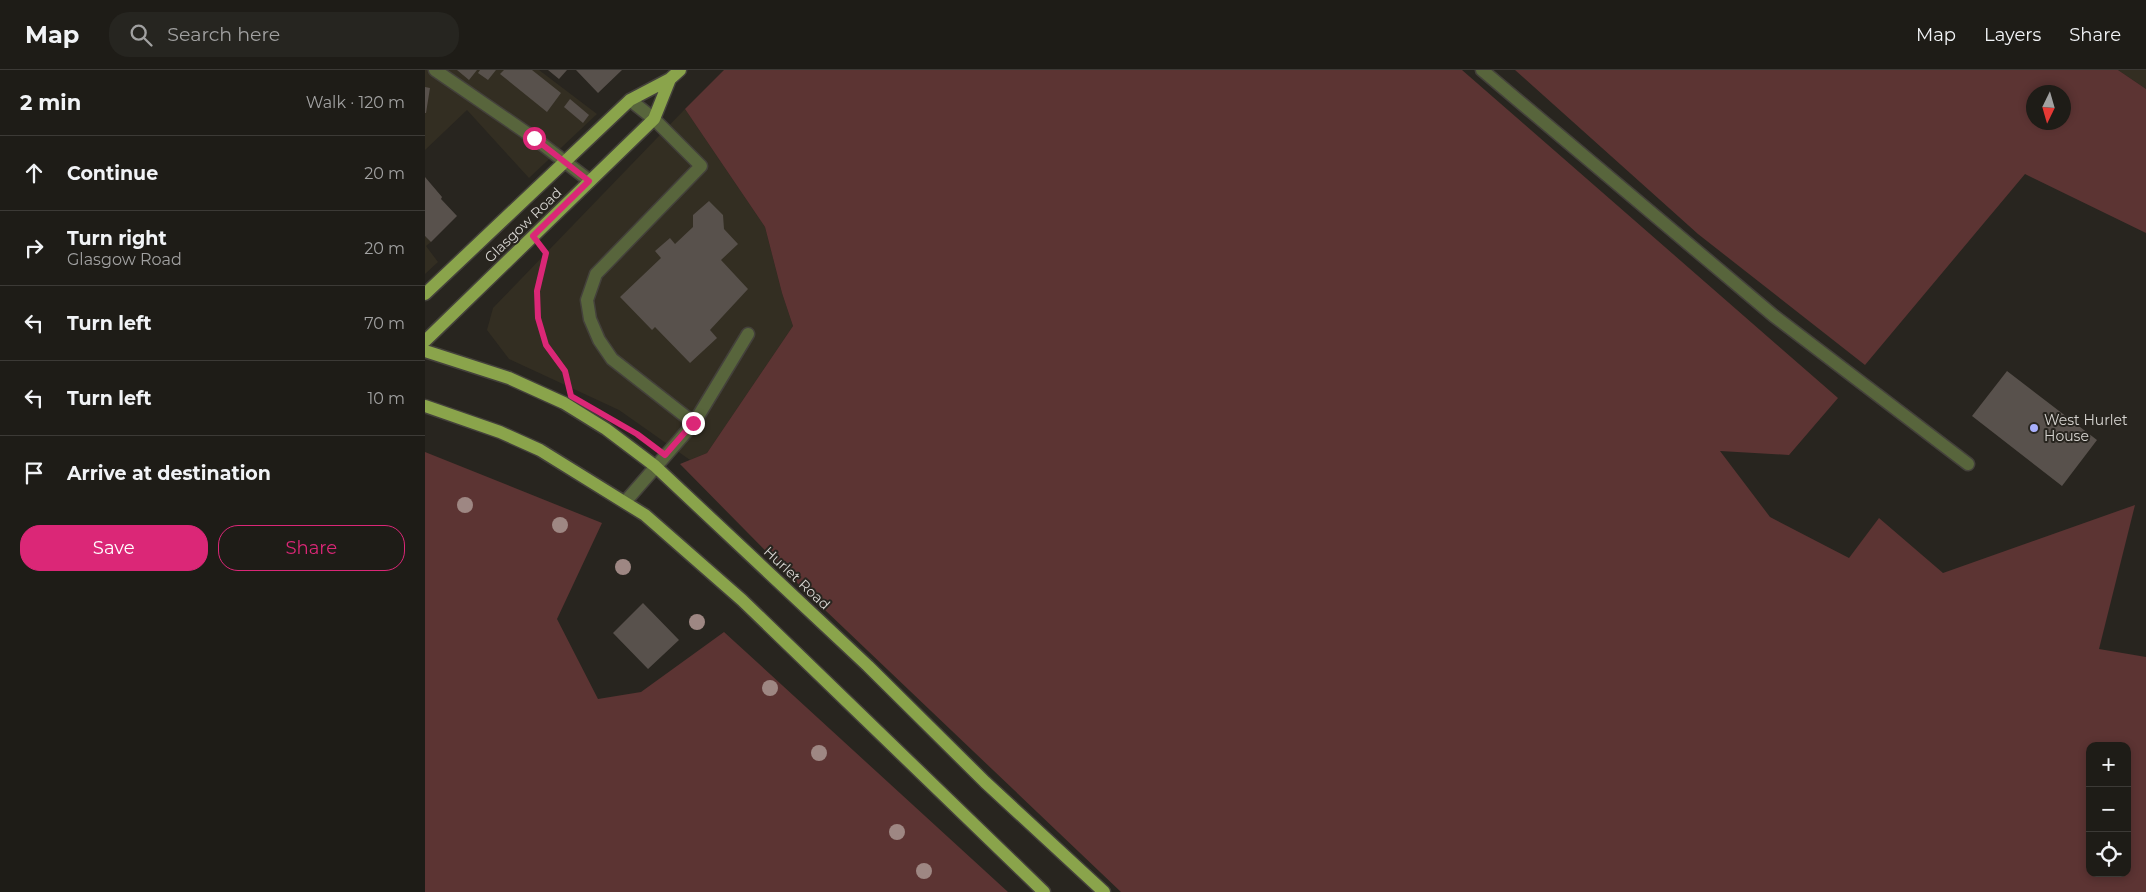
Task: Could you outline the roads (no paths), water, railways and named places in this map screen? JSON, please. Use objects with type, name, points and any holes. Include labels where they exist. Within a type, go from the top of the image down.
[{"type":"main road","name":"Glasgow Road","points":[[425,294],[563,161],[630,100],[670,79],[680,70]]},
{"type":"main road","name":"Glasgow Road","points":[[425,341],[653,119],[670,79]]},
{"type":"main road","name":"Hurlet Road","points":[[425,351],[509,378],[564,403],[606,429],[655,466],[868,666],[985,782],[1104,892]]},
{"type":"main road","points":[[425,406],[492,429],[540,450],[645,515],[742,600],[1044,892]]},
{"type":"lane","points":[[435,70],[527,133],[589,181]]},
{"type":"lane","points":[[1482,70],[1774,316],[1968,464]]},
{"type":"lane","points":[[630,100],[653,119],[701,166],[596,274],[587,300],[590,319],[599,340],[612,359],[693,423]]},
{"type":"lane","points":[[625,502],[693,423],[748,334]]},
{"type":"place","name":"West Hurlet House","points":[[2034,428]]}]
